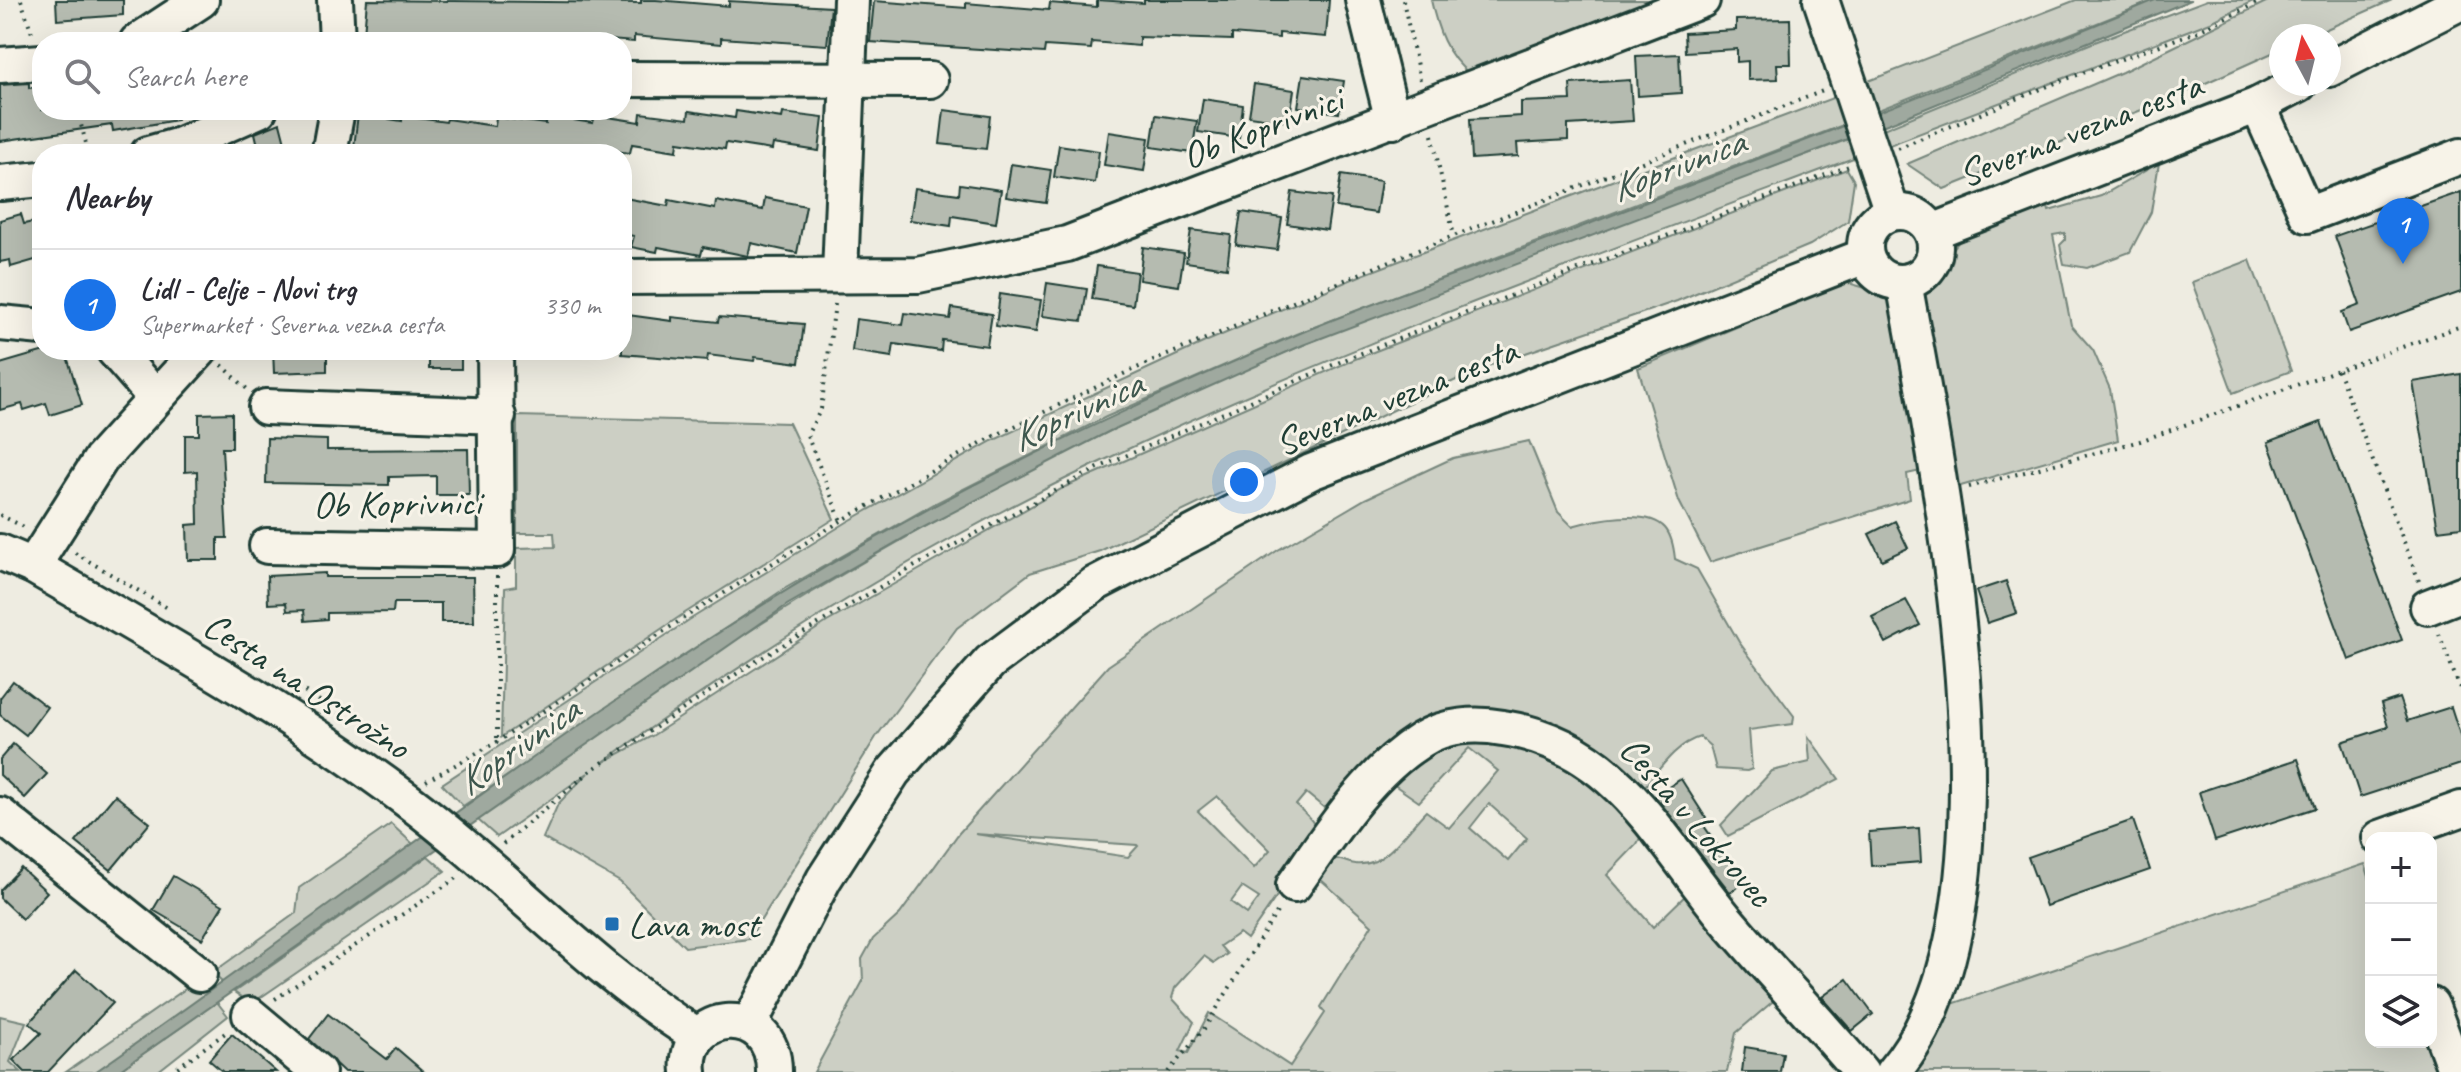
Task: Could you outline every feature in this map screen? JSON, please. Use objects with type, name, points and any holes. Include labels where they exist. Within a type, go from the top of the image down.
[{"type":"street","points":[[335,0],[337,32]]},
{"type":"street","points":[[840,274],[851,0]]},
{"type":"street","points":[[1363,0],[1393,121]]},
{"type":"street","name":"Ob Koprivnici","points":[[632,277],[918,275],[1067,244],[1702,0]]},
{"type":"street","points":[[1821,0],[1892,212]]},
{"type":"street","points":[[2341,63],[2461,2]]},
{"type":"street","points":[[151,32],[189,4]]},
{"type":"street","points":[[0,65],[32,63]]},
{"type":"street","points":[[632,79],[930,80]]},
{"type":"street","name":"Severna vezna cesta","points":[[1932,232],[2276,96]]},
{"type":"street","points":[[2258,105],[2307,215],[2461,156]]},
{"type":"street","points":[[182,144],[236,120]]},
{"type":"street","points":[[331,144],[335,120]]},
{"type":"street","points":[[0,183],[32,180]]},
{"type":"street","points":[[1892,212],[1915,215],[1932,232],[1934,255],[1929,266],[1922,275],[1904,282],[1877,274],[1865,256],[1867,233],[1873,224],[1892,212]]},
{"type":"street","name":"Severna vezna cesta","points":[[749,1025],[824,879],[893,772],[990,662],[1095,584],[1311,472],[1865,256]]},
{"type":"street","points":[[1898,1070],[1934,1003],[1963,895],[1965,769],[1961,635],[1904,282]]},
{"type":"street","points":[[0,323],[32,326]]},
{"type":"street","points":[[123,360],[155,397]]},
{"type":"street","points":[[33,566],[101,459],[155,397],[202,360]]},
{"type":"street","name":"Ob Koprivnici","points":[[267,546],[497,550],[495,360]]},
{"type":"street","points":[[266,407],[498,416]]},
{"type":"street","name":"Cesta na Ostrožno","points":[[0,552],[33,566],[416,792],[481,862],[644,1003],[698,1036]]},
{"type":"street","points":[[2428,607],[2461,594]]},
{"type":"street","name":"Cesta v Lokrovec","points":[[1294,885],[1336,825],[1379,776],[1421,740],[1452,728],[1484,725],[1529,732],[1560,742],[1589,759],[1632,799],[1728,921],[1861,1072]]},
{"type":"street","points":[[2397,832],[2461,809]]},
{"type":"street","points":[[0,815],[199,974]]},
{"type":"street","points":[[250,1015],[318,1072]]},
{"type":"street","points":[[2437,1021],[2456,1072]]},
{"type":"street","points":[[689,1072],[691,1048],[698,1036],[721,1022],[749,1025],[769,1043],[774,1072]]},
{"type":"path","points":[[21,0],[32,32]]},
{"type":"path","points":[[1403,0],[1455,236]]},
{"type":"path","points":[[171,1072],[250,1015],[481,862],[593,769],[753,663],[915,566],[1098,468],[1351,357],[1808,179],[1876,157],[2058,82],[2196,32],[2263,0]]},
{"type":"path","points":[[416,792],[687,616],[841,521],[990,438],[1132,370],[1455,236],[1852,89]]},
{"type":"path","points":[[80,120],[86,144]]},
{"type":"path","points":[[840,274],[821,409],[807,435],[841,521]]},
{"type":"path","points":[[1940,495],[2140,441],[2461,326]]},
{"type":"path","points":[[214,360],[266,407]]},
{"type":"path","points":[[2338,370],[2461,691]]},
{"type":"path","points":[[497,550],[497,742]]},
{"type":"path","points":[[1168,1072],[1204,1029],[1294,885]]},
{"type":"shaded area","points":[[1431,0],[1668,0],[1470,74],[1455,59],[1444,41]]},
{"type":"shaded area","points":[[2076,0],[2155,0],[1876,111],[1868,81]]},
{"type":"shaded area","points":[[2155,0],[2191,0],[1895,121],[1303,345],[1110,431],[911,534],[787,605],[117,1072],[95,1072],[596,714],[803,580],[957,494],[1146,401],[1323,323],[1781,150]]},
{"type":"shaded area","points":[[2207,0],[2255,0],[2213,21],[1887,146],[1883,129],[2092,43]]},
{"type":"shaded area","points":[[2270,0],[2392,0],[2338,24],[2269,24],[2269,54],[2179,95],[1944,189],[1907,164],[2122,72]]},
{"type":"shaded area","points":[[1843,94],[1851,122],[1296,334],[1106,417],[936,503],[784,589],[463,806],[442,784],[689,620],[847,522],[992,441],[1205,342],[1362,275]]},
{"type":"shaded area","points":[[1857,136],[1864,154],[1382,339],[1192,420],[1033,495],[905,565],[781,640],[602,763],[652,736],[827,622],[1065,487],[1355,359],[1847,169],[1854,181],[1848,221],[1810,245],[1677,301],[1479,369],[1100,551],[1030,573],[957,628],[876,737],[749,939],[685,947],[620,882],[543,838],[558,804],[588,773],[497,837],[477,819],[629,710],[785,609],[946,515],[1029,471],[1295,348],[1575,239]]},
{"type":"shaded area","points":[[2159,163],[2151,212],[2130,252],[2087,268],[2064,264],[2060,245],[2065,240],[2065,233],[2053,235],[2071,325],[2093,350],[2110,389],[2118,440],[1954,488],[1917,294],[1964,235],[2048,207],[2049,211],[2101,196]]},
{"type":"shaded area","points":[[2250,260],[2291,371],[2233,393],[2192,282]]},
{"type":"shaded area","points":[[1845,282],[1900,298],[1925,470],[1907,474],[1910,499],[1710,562],[1679,501],[1638,368]]},
{"type":"shaded area","points":[[517,416],[789,423],[834,519],[685,613],[501,737],[505,588],[516,586],[516,548],[555,547],[554,533],[517,533]]},
{"type":"shaded area","points":[[1529,441],[1558,512],[1572,526],[1634,517],[1646,518],[1665,528],[1675,559],[1697,569],[1739,642],[1794,716],[1793,724],[1749,730],[1752,769],[1747,771],[1716,769],[1710,746],[1700,737],[1691,741],[1666,761],[1638,794],[1591,755],[1552,736],[1508,723],[1463,722],[1441,726],[1410,742],[1343,811],[1328,811],[1306,793],[1296,805],[1315,827],[1313,844],[1247,939],[1239,933],[1220,946],[1227,954],[1214,963],[1204,956],[1175,988],[1172,998],[1194,1022],[1180,1051],[1188,1053],[1209,1013],[1290,1066],[1325,1013],[1321,1007],[1372,925],[1311,871],[1328,859],[1355,864],[1375,861],[1396,845],[1426,811],[1449,828],[1498,771],[1469,748],[1419,802],[1387,780],[1418,753],[1435,743],[1454,735],[1479,732],[1506,734],[1534,742],[1588,769],[1612,787],[1632,806],[1646,826],[1637,844],[1607,875],[1653,927],[1695,886],[1724,925],[1785,991],[1736,1033],[1727,1072],[814,1072],[863,981],[862,959],[873,939],[900,914],[959,833],[1108,666],[1278,550],[1365,499],[1453,458]],"holes":[[[1217,796],[1270,850],[1254,868],[1198,811]],[[1489,804],[1527,838],[1508,861],[1470,828]],[[975,834],[1137,845],[1128,857]],[[1242,887],[1259,898],[1247,914],[1231,902]]]},
{"type":"shaded area","points":[[1808,736],[1839,779],[1728,836],[1721,825],[1772,771],[1810,762]]},
{"type":"shaded area","points":[[391,824],[413,844],[223,983],[212,973],[296,913],[299,888]]},
{"type":"shaded area","points":[[428,856],[445,871],[251,1004],[234,992]]},
{"type":"shaded area","points":[[2365,864],[2365,1048],[2427,1048],[2436,1072],[1917,1072],[1915,1068],[1946,1006]]},
{"type":"shaded area","points":[[194,983],[209,994],[96,1072],[66,1072]]},
{"type":"shaded area","points":[[217,1002],[228,1016],[157,1072],[117,1072]]},
{"type":"shaded area","points":[[0,1016],[26,1022],[10,1062],[21,1072],[0,1072]]},
{"type":"building","points":[[56,0],[123,0],[123,15],[57,20]]},
{"type":"building","points":[[367,0],[641,3],[641,0],[656,0],[729,6],[729,1],[831,7],[827,45],[721,38],[721,44],[634,36],[634,42],[632,32],[364,32]]},
{"type":"building","points":[[1097,0],[1144,3],[1144,0],[1329,0],[1326,37],[1279,33],[1279,38],[1232,34],[1232,40],[1139,37],[1139,46],[1092,42],[1091,49],[1045,46],[1044,53],[870,42],[874,1],[966,8],[966,3],[1049,10],[1050,3],[1097,7]]},
{"type":"building","points":[[1790,19],[1791,64],[1777,64],[1778,79],[1748,80],[1748,61],[1737,62],[1737,49],[1685,52],[1684,33],[1736,30],[1736,20]]},
{"type":"building","points":[[1679,54],[1681,93],[1638,96],[1636,56]]},
{"type":"building","points":[[1303,75],[1344,81],[1339,113],[1298,107]]},
{"type":"building","points":[[1630,80],[1633,121],[1568,125],[1568,140],[1517,143],[1518,156],[1472,159],[1470,119],[1521,116],[1521,102],[1571,100],[1570,84]]},
{"type":"building","points":[[29,83],[29,88],[32,88],[32,120],[177,120],[113,131],[112,125],[0,141],[0,85]]},
{"type":"building","points":[[1254,84],[1294,90],[1289,122],[1249,116]]},
{"type":"building","points":[[1203,99],[1243,105],[1239,138],[1198,132]]},
{"type":"building","points":[[944,110],[990,116],[986,149],[940,144]]},
{"type":"building","points":[[689,111],[735,118],[736,111],[782,118],[783,113],[823,118],[819,151],[773,144],[772,150],[726,143],[725,149],[678,142],[677,151],[632,144],[354,144],[357,120],[454,120],[495,126],[496,120],[546,124],[546,120],[640,122],[641,113],[688,119]]},
{"type":"building","points":[[1156,115],[1197,121],[1192,153],[1151,147]]},
{"type":"building","points":[[280,123],[285,144],[258,144],[255,133]]},
{"type":"building","points":[[1109,132],[1149,138],[1144,171],[1104,165]]},
{"type":"building","points":[[1059,145],[1099,151],[1095,183],[1054,177]]},
{"type":"building","points":[[1011,164],[1051,170],[1046,203],[1006,197]]},
{"type":"building","points":[[1341,175],[1381,181],[1376,213],[1336,207]]},
{"type":"building","points":[[960,184],[1001,190],[996,223],[952,216],[951,226],[910,220],[915,188],[959,194]]},
{"type":"building","points":[[1292,192],[1332,197],[1327,230],[1287,224]]},
{"type":"building","points":[[2461,192],[2461,292],[2349,332],[2342,312],[2360,305],[2335,236]]},
{"type":"building","points":[[765,198],[806,206],[797,253],[751,243],[748,256],[703,247],[701,255],[658,247],[657,252],[632,247],[632,199],[668,206],[669,200],[715,209],[716,201],[763,210]]},
{"type":"building","points":[[1241,212],[1282,218],[1277,250],[1236,245]]},
{"type":"building","points":[[21,214],[24,224],[32,222],[32,261],[11,267],[10,260],[0,262],[0,220]]},
{"type":"building","points":[[1191,230],[1231,235],[1227,268],[1186,262]]},
{"type":"building","points":[[1143,247],[1184,253],[1179,286],[1139,280]]},
{"type":"building","points":[[1097,266],[1137,272],[1133,305],[1092,299]]},
{"type":"building","points":[[1047,283],[1087,289],[1082,321],[1042,316]]},
{"type":"building","points":[[1000,294],[1041,300],[1036,332],[996,326]]},
{"type":"building","points":[[952,308],[992,314],[987,346],[942,340],[941,351],[894,344],[892,357],[852,351],[856,319],[903,325],[905,313],[950,319]]},
{"type":"building","points":[[632,316],[672,321],[672,317],[718,322],[719,317],[804,324],[799,363],[708,355],[707,361],[632,355]]},
{"type":"building","points":[[32,355],[32,360],[68,360],[82,405],[50,415],[46,403],[24,410],[22,404],[0,410],[0,364]]},
{"type":"building","points":[[273,360],[327,360],[327,371],[274,373]]},
{"type":"building","points":[[429,360],[461,360],[461,369],[429,369]]},
{"type":"building","points":[[2461,374],[2461,527],[2438,530],[2413,382]]},
{"type":"building","points":[[232,413],[232,448],[222,448],[227,538],[218,538],[218,560],[188,560],[187,525],[198,524],[197,471],[185,472],[185,435],[199,435],[199,414]]},
{"type":"building","points":[[2321,422],[2402,640],[2349,660],[2268,442]]},
{"type":"building","points":[[267,438],[327,440],[327,450],[468,449],[469,495],[436,495],[436,476],[389,477],[389,485],[266,483]]},
{"type":"building","points":[[1895,521],[1908,548],[1882,560],[1869,534]]},
{"type":"building","points":[[325,573],[325,577],[473,577],[474,622],[441,622],[441,603],[394,603],[393,612],[327,613],[327,619],[305,621],[304,610],[287,611],[286,603],[268,604],[267,576]]},
{"type":"building","points":[[2006,581],[2017,613],[1987,623],[1976,591]]},
{"type":"building","points":[[1906,600],[1920,625],[1886,643],[1872,617]]},
{"type":"building","points":[[13,681],[47,707],[26,735],[0,715],[0,698]]},
{"type":"building","points":[[2399,698],[2407,721],[2451,707],[2461,738],[2461,764],[2360,797],[2342,742],[2388,727],[2381,704]]},
{"type":"building","points":[[13,744],[47,774],[25,798],[0,775],[0,759]]},
{"type":"building","points":[[2298,759],[2315,808],[2215,841],[2199,792]]},
{"type":"building","points":[[1681,779],[1709,823],[1704,826],[1744,883],[1730,892],[1655,796]]},
{"type":"building","points":[[115,795],[150,823],[111,870],[76,842]]},
{"type":"building","points":[[2133,820],[2150,870],[2046,906],[2028,857]]},
{"type":"building","points":[[1919,828],[1921,862],[1871,866],[1869,832]]},
{"type":"building","points":[[21,868],[47,892],[22,919],[0,898],[0,890]]},
{"type":"building","points":[[173,876],[223,905],[202,939],[153,910]]},
{"type":"building","points":[[76,970],[113,1003],[48,1072],[25,1072],[13,1060],[41,1033],[29,1023]]},
{"type":"building","points":[[1847,979],[1873,1014],[1852,1031],[1822,997]]},
{"type":"building","points":[[328,1014],[387,1059],[396,1048],[424,1072],[344,1072],[309,1039]]},
{"type":"building","points":[[232,1034],[276,1072],[223,1072],[209,1060]]},
{"type":"building","points":[[1745,1047],[1783,1053],[1780,1072],[1742,1072]]},
{"type":"place","name":"Lidl - Celje - Novi trg","points":[[2403,264]]},
{"type":"place","name":"Lava most","points":[[612,924]]},
{"type":"water label","name":"Koprivnica","points":[[1677,164]]},
{"type":"water label","name":"Koprivnica","points":[[1076,410]]},
{"type":"water label","name":"Koprivnica","points":[[517,745]]}]
